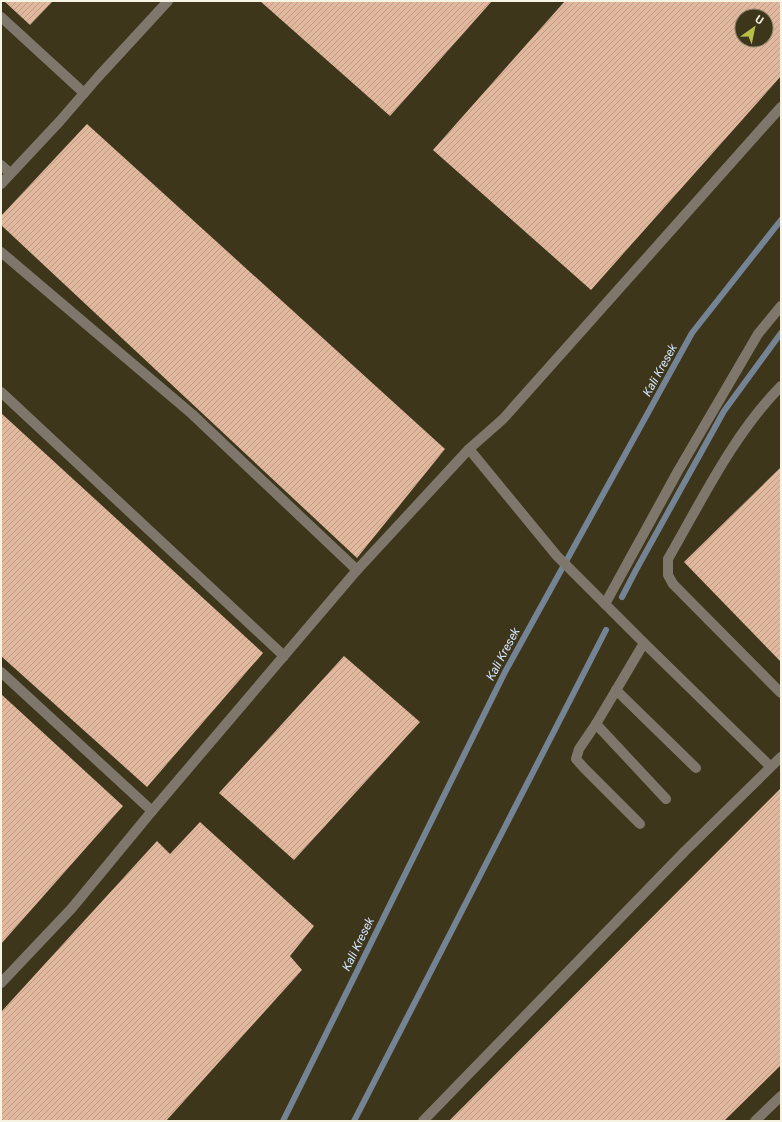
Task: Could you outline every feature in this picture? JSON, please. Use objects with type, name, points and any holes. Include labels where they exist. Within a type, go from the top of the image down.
[{"type":"lane","points":[[1,184],[168,1]]},
{"type":"lane","points":[[1,17],[84,93]]},
{"type":"lane","points":[[1,983],[72,908],[152,811],[357,570],[469,449],[502,419],[779,114]]},
{"type":"lane","points":[[1,165],[10,173]]},
{"type":"lane","points":[[1,252],[192,414],[357,570]]},
{"type":"lane","points":[[605,604],[678,471],[758,334],[781,306]]},
{"type":"lane","points":[[781,386],[768,399],[728,454],[668,559],[668,575],[673,584],[781,693]]},
{"type":"lane","points":[[1,392],[284,656]]},
{"type":"lane","points":[[469,449],[557,556],[770,766]]},
{"type":"lane","points":[[640,824],[576,759],[579,749],[596,724],[644,643]]},
{"type":"lane","points":[[1,672],[152,811]]},
{"type":"lane","points":[[616,690],[696,768]]},
{"type":"lane","points":[[596,724],[666,799]]},
{"type":"lane","points":[[423,1121],[685,851],[770,766],[781,757]]},
{"type":"lane","points":[[755,1121],[781,1096]]},
{"type":"building","points":[[4,1],[53,1],[30,25]]},
{"type":"building","points":[[260,1],[492,1],[390,116]]},
{"type":"building","points":[[565,1],[781,1],[781,76],[591,290],[433,150]]},
{"type":"building","points":[[87,124],[445,449],[357,558],[1,225],[1,216]]},
{"type":"building","points":[[1,413],[263,653],[147,787],[1,656]]},
{"type":"building","points":[[781,467],[781,662],[684,562]]},
{"type":"building","points":[[344,656],[420,722],[294,860],[219,793]]},
{"type":"building","points":[[1,694],[123,806],[1,944]]},
{"type":"building","points":[[781,788],[781,1065],[724,1121],[449,1121]]},
{"type":"building","points":[[200,822],[314,926],[290,956],[302,970],[166,1121],[1,1121],[1,1012],[157,841],[170,854]]},
{"type":"waterway","name":"Kali Kresek","points":[[283,1121],[505,672],[692,333],[781,220]]},
{"type":"waterway","points":[[622,597],[724,411],[781,333]]},
{"type":"waterway","points":[[354,1121],[606,630]]}]
